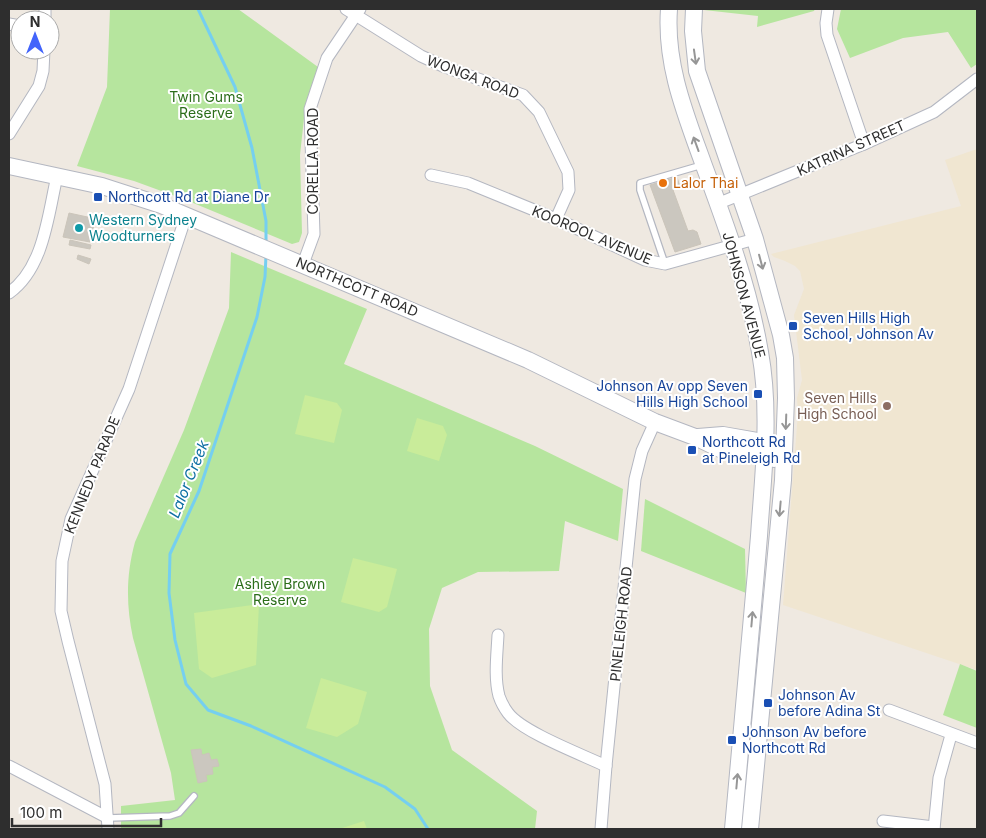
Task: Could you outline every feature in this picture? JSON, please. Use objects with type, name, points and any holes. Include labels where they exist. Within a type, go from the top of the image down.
[{"type":"main road","name":"JOHNSON AVENUE","points":[[669,9],[671,60],[684,110],[732,245],[760,352],[766,410],[765,450],[752,617],[733,829]]},
{"type":"main road","name":"JOHNSON AVENUE","points":[[694,9],[693,31],[697,71],[755,239],[784,358],[786,398],[784,453],[772,611],[750,829]]},
{"type":"main road","name":"NORTHCOTT ROAD","points":[[9,166],[57,176],[133,196],[186,216],[304,264],[528,360],[655,422],[695,437],[723,435],[765,450],[784,453]]},
{"type":"street","name":"WONGA ROAD","points":[[346,9],[358,12],[421,56],[445,67],[523,95],[539,112],[568,172],[569,190],[556,219]]},
{"type":"street","points":[[828,9],[827,35],[864,144]]},
{"type":"street","name":"CORELLA ROAD","points":[[304,264],[314,234],[310,109],[327,58],[358,12]]},
{"type":"street","points":[[9,134],[39,86],[44,60]]},
{"type":"street","name":"KATRINA STREET","points":[[717,204],[864,144],[934,112],[977,79]]},
{"type":"street","name":"KOOROOL AVENUE","points":[[432,175],[468,183],[556,219],[646,260],[666,264],[755,239]]},
{"type":"street","points":[[9,293],[27,274],[38,252],[57,176]]},
{"type":"street","name":"KENNEDY PARADE","points":[[108,823],[105,784],[61,611],[62,561],[71,519],[129,389],[186,216]]},
{"type":"street","name":"PINELEIGH ROAD","points":[[601,829],[635,479],[642,451],[655,422]]},
{"type":"street","points":[[498,635],[497,683],[500,697],[508,714],[537,734],[606,766]]},
{"type":"street","points":[[889,710],[951,735],[977,743]]},
{"type":"street","points":[[883,821],[934,828],[939,778],[951,735]]},
{"type":"street","points":[[9,766],[108,823]]},
{"type":"lane","points":[[666,264],[640,190],[640,183],[704,165]]},
{"type":"lane","points":[[108,823],[170,816],[179,813],[194,796]]},
{"type":"shaded area","name":"Seven Hills High School","points":[[977,149],[977,670],[783,605],[798,413],[797,398],[802,380],[794,315],[804,289],[800,271],[795,266],[771,254],[961,206],[945,160]]},
{"type":"green space","name":"Twin Gums Reserve","points":[[110,9],[238,9],[318,67],[305,109],[300,155],[302,233],[299,242],[292,244],[186,200],[134,181],[77,166],[107,87]]},
{"type":"green space","points":[[705,9],[815,9],[814,11],[757,27],[758,16]]},
{"type":"green space","points":[[841,9],[977,9],[977,64],[971,68],[948,32],[903,38],[850,58],[837,29]]},
{"type":"green space","name":"Ashley Brown Reserve","points":[[231,252],[367,309],[344,364],[535,446],[623,489],[618,541],[565,521],[559,571],[478,572],[442,588],[429,629],[430,686],[452,750],[537,811],[535,829],[121,829],[121,806],[175,800],[171,773],[133,638],[128,602],[130,566],[135,542],[184,430],[229,308]]},
{"type":"green space","points":[[305,395],[337,403],[342,410],[334,443],[295,434]]},
{"type":"green space","points":[[417,418],[443,426],[447,435],[439,461],[407,451]]},
{"type":"green space","points":[[645,499],[745,549],[746,593],[641,551]]},
{"type":"green space","points":[[353,558],[397,569],[387,607],[379,612],[341,602]]},
{"type":"green space","points":[[259,604],[256,665],[212,678],[199,669],[194,613]]},
{"type":"green space","points":[[960,664],[977,671],[977,728],[943,715]]},
{"type":"green space","points":[[321,678],[367,692],[358,724],[337,737],[306,728]]},
{"type":"green space","points":[[364,821],[367,829],[339,829]]},
{"type":"building","points":[[677,177],[680,187],[673,190],[688,231],[693,230],[697,232],[701,244],[675,252],[650,185]]},
{"type":"building","name":"Western Sydney Woodturners","points":[[69,213],[95,220],[90,242],[63,237]]},
{"type":"building","points":[[70,240],[91,245],[90,249],[69,245]]},
{"type":"building","points":[[78,255],[91,259],[89,264],[77,259]]},
{"type":"building","points":[[201,749],[202,755],[209,753],[211,760],[217,759],[219,766],[212,767],[213,774],[206,775],[207,781],[198,783],[191,750]]},
{"type":"waterway","name":"Lalor Creek","points":[[198,9],[235,87],[252,148],[266,221],[266,243]]},
{"type":"waterway","name":"Lalor Creek","points":[[266,255],[265,277],[257,317],[199,491],[170,554],[169,593],[175,640],[186,684],[208,710],[251,726],[385,787],[415,809],[428,829]]},
{"type":"place","name":"Lalor Thai","points":[[663,183]]},
{"type":"place","name":"Northcott Rd at Diane Dr","points":[[98,197]]},
{"type":"place","name":"Western Sydney Woodturners","points":[[79,228]]},
{"type":"place","name":"Seven Hills High School, Johnson Av","points":[[793,326]]},
{"type":"place","name":"Johnson Av opp Seven Hills High School","points":[[758,394]]},
{"type":"place","name":"Seven Hills High School","points":[[887,406]]},
{"type":"place","name":"Northcott Rd at Pineleigh Rd","points":[[692,450]]},
{"type":"place","name":"Johnson Av before Adina St","points":[[768,703]]},
{"type":"place","name":"Johnson Av before Northcott Rd","points":[[732,740]]}]
